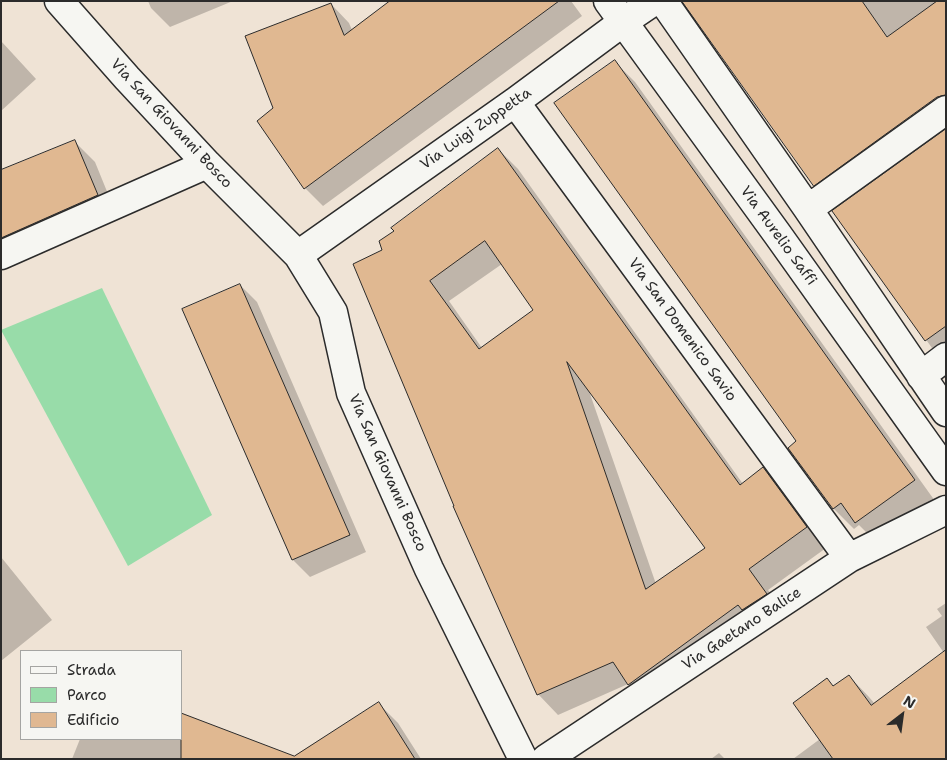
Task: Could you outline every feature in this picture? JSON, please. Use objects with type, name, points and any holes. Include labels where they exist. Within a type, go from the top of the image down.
[{"type":"street","name":"Via San Giovanni Bosco","points":[[59,1],[207,164],[298,255],[333,312],[350,393],[429,570],[523,759]]},
{"type":"street","name":"Via Luigi Zuppetta","points":[[298,255],[515,102],[616,12],[654,1]]},
{"type":"street","points":[[663,1],[946,412]]},
{"type":"street","name":"Via Aurelio Saffi","points":[[616,12],[946,471]]},
{"type":"street","name":"Via San Domenico Savio","points":[[515,102],[849,558]]},
{"type":"street","points":[[808,209],[946,110]]},
{"type":"street","points":[[1,255],[207,164]]},
{"type":"street","points":[[920,376],[946,357]]},
{"type":"street","name":"Via Gaetano Balice","points":[[546,759],[576,751],[849,558],[946,510]]},
{"type":"green space","points":[[102,288],[212,515],[128,566],[1,330]]},
{"type":"building","points":[[390,1],[559,1],[304,189],[257,121],[273,108],[245,36],[331,3],[344,35]]},
{"type":"building","points":[[682,1],[862,1],[887,37],[937,1],[946,1],[946,95],[937,97],[814,186]]},
{"type":"building","points":[[615,60],[915,480],[855,523],[841,503],[833,509],[788,448],[796,441],[554,103]]},
{"type":"building","points":[[946,129],[946,326],[925,341],[832,211]]},
{"type":"building","points":[[75,140],[98,195],[1,238],[1,170]]},
{"type":"building","points":[[498,148],[740,485],[763,467],[807,527],[749,569],[767,594],[742,610],[738,605],[628,685],[613,662],[537,695],[453,506],[353,264],[382,250],[379,241],[394,231],[391,228]],"holes":[[[485,241],[533,310],[479,349],[430,281]],[[567,362],[705,548],[646,589]]]},
{"type":"building","points":[[240,284],[350,535],[292,560],[182,309]]},
{"type":"building","points":[[946,650],[946,759],[833,759],[793,703],[827,678],[833,686],[849,675],[871,705]]},
{"type":"building","points":[[379,702],[415,759],[181,759],[182,713],[294,756]]}]
